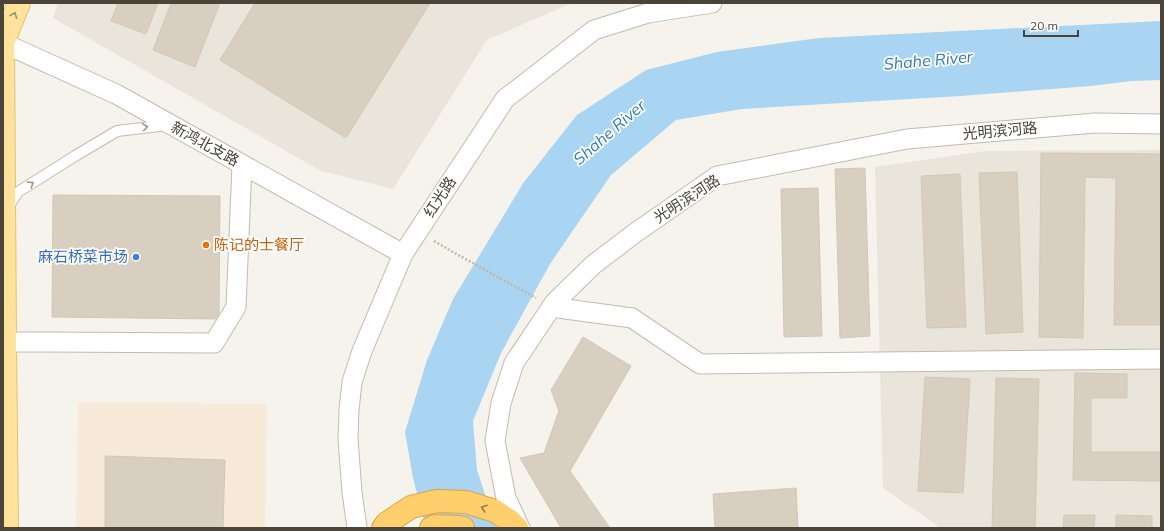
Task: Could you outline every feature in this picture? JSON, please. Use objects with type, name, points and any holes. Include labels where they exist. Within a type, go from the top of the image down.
[{"type":"highway","points":[[383,528],[386,523],[411,507],[436,501],[466,502],[495,511],[518,528]]},
{"type":"highway","points":[[431,528],[435,526],[463,528]]},
{"type":"main road","points":[[7,528],[3,43],[19,3]]},
{"type":"street","name":"红光路","points":[[357,528],[352,492],[348,439],[352,382],[362,351],[404,254],[505,99],[594,30],[648,13],[712,3]]},
{"type":"street","name":"新鸿北支路","points":[[3,43],[116,94],[404,254]]},
{"type":"street","name":"光明滨河路","points":[[518,528],[506,498],[495,441],[501,402],[514,363],[555,302],[593,265],[635,233],[717,176],[907,139],[1095,123],[1161,124]]},
{"type":"street","points":[[5,342],[214,343],[236,307],[242,165]]},
{"type":"street","points":[[551,307],[632,318],[700,364],[1161,359]]},
{"type":"lane","points":[[4,212],[18,192],[117,131],[170,124]]},
{"type":"path","points":[[418,231],[551,307]]},
{"type":"shaded area","points":[[58,3],[572,3],[487,40],[393,189],[321,171],[53,18]]},
{"type":"shaded area","points":[[1161,150],[1161,528],[941,528],[883,488],[875,167],[985,151]]},
{"type":"shaded area","points":[[78,402],[267,404],[265,528],[76,528]]},
{"type":"water","name":"Shahe River","points":[[1161,21],[1161,80],[1131,81],[1091,86],[961,96],[742,109],[676,120],[611,175],[550,264],[501,353],[473,421],[477,470],[496,528],[426,528],[413,478],[405,432],[427,360],[453,299],[524,182],[577,115],[646,70],[717,52],[819,38]]},
{"type":"building","points":[[118,3],[158,3],[146,34],[111,21]]},
{"type":"building","points":[[171,3],[220,3],[195,67],[153,50]]},
{"type":"building","points":[[255,3],[430,3],[346,138],[220,60]]},
{"type":"building","points":[[1041,153],[1161,154],[1161,325],[1114,325],[1116,178],[1085,177],[1083,338],[1039,337]]},
{"type":"building","points":[[865,168],[870,336],[840,338],[835,169]]},
{"type":"building","points":[[1017,172],[1023,332],[986,334],[979,173]]},
{"type":"building","points":[[960,174],[966,327],[927,328],[921,176]]},
{"type":"building","points":[[818,188],[822,336],[784,337],[781,189]]},
{"type":"building","name":"麻石桥菜市场","points":[[53,195],[220,196],[219,319],[52,317]]},
{"type":"building","points":[[583,337],[631,366],[570,471],[610,528],[561,528],[520,458],[544,453],[559,411],[551,390]]},
{"type":"building","points":[[1075,373],[1127,374],[1127,398],[1091,398],[1091,452],[1161,452],[1161,481],[1073,480]]},
{"type":"building","points":[[925,377],[970,379],[963,493],[918,491]]},
{"type":"building","points":[[996,378],[1039,379],[1035,528],[992,528]]},
{"type":"building","points":[[105,456],[225,460],[223,528],[105,528]]},
{"type":"building","points":[[796,488],[798,528],[715,528],[713,494]]},
{"type":"building","points":[[1064,515],[1095,515],[1094,528],[1063,528]]},
{"type":"building","points":[[1116,515],[1152,516],[1152,528],[1116,528]]},
{"type":"place","name":"陈记的士餐厅","points":[[206,245]]},
{"type":"place","name":"麻石桥菜市场","points":[[136,257]]}]
